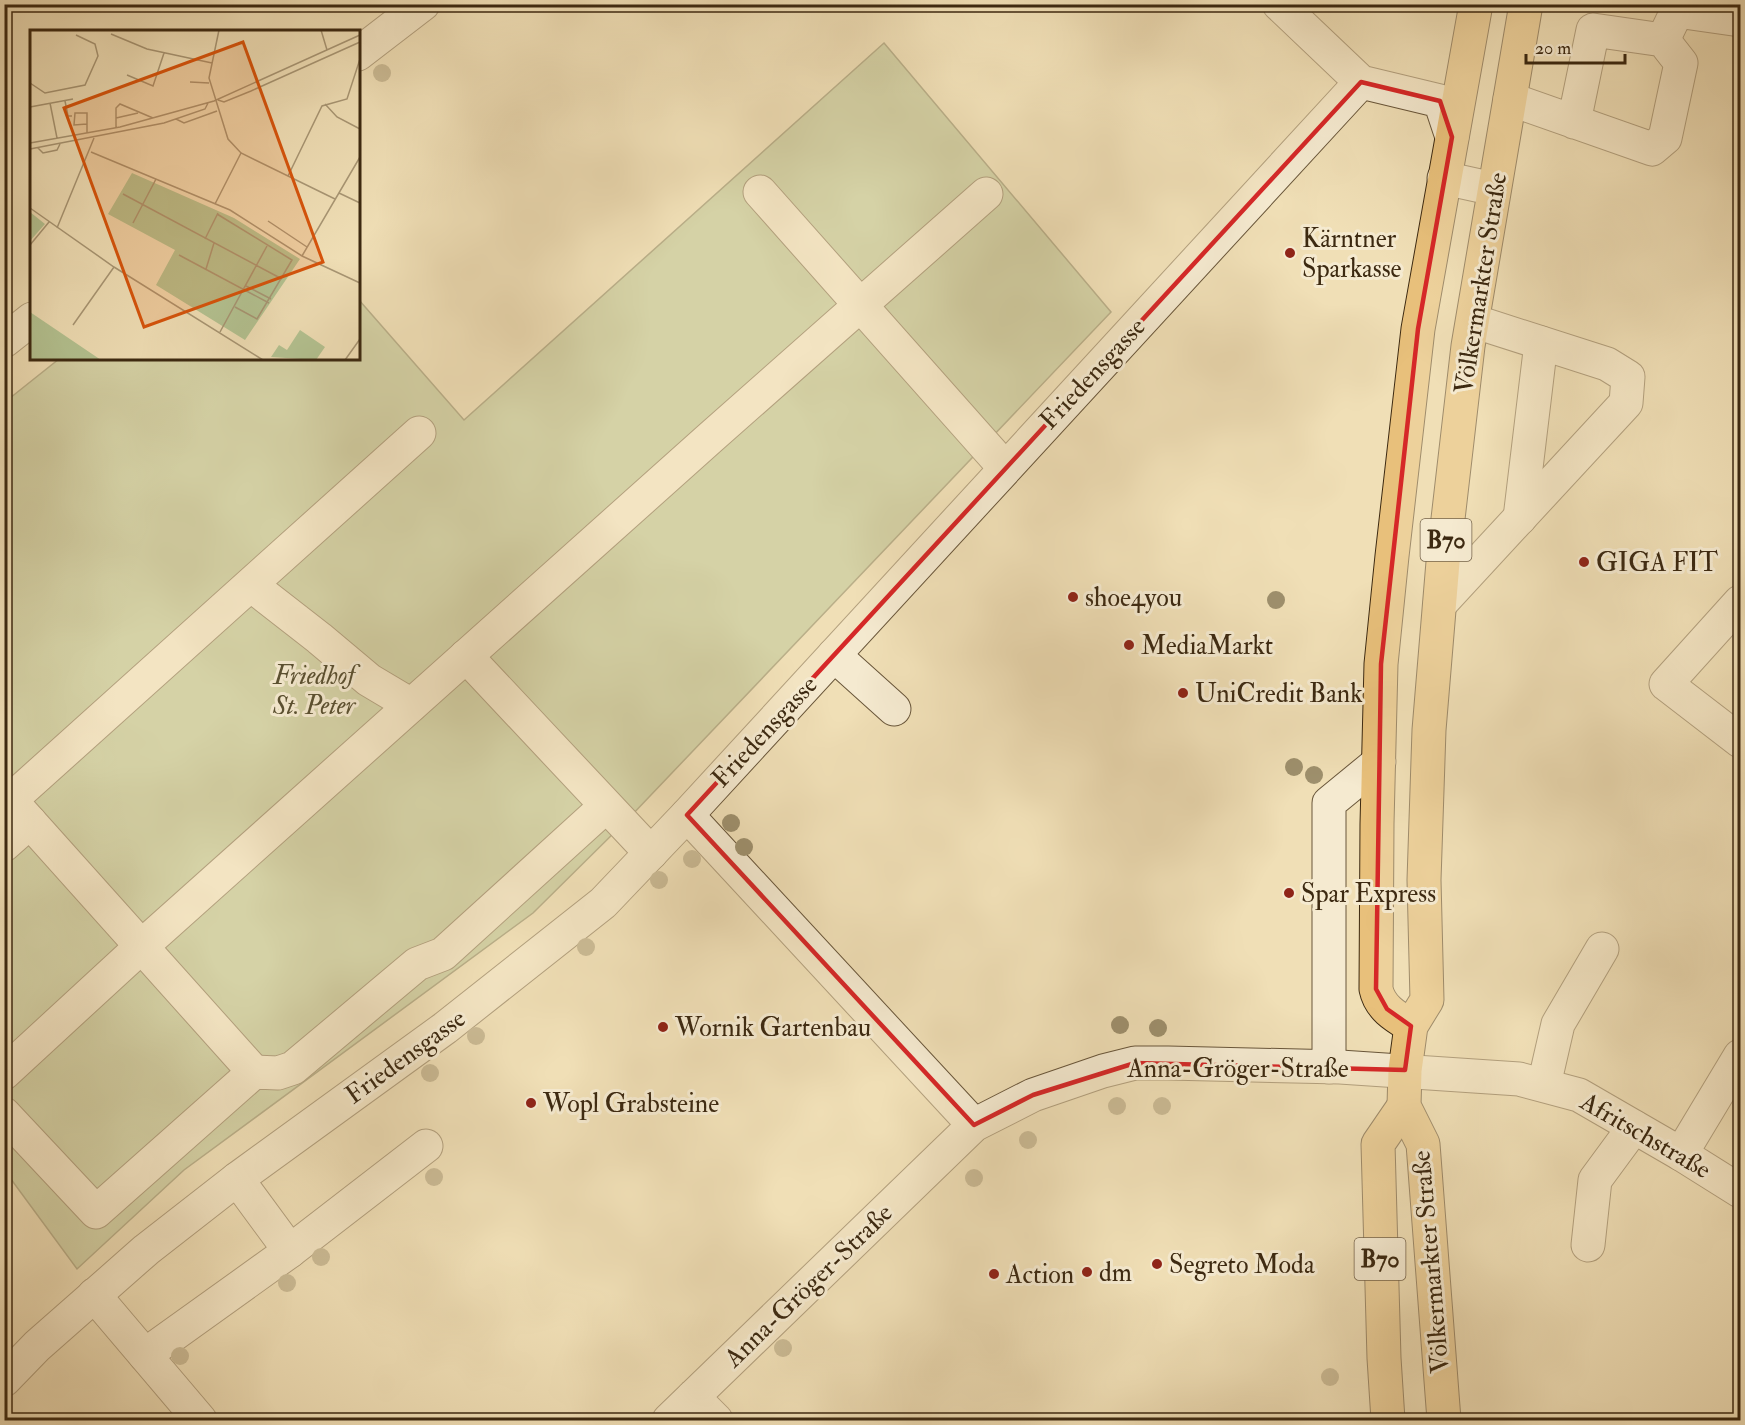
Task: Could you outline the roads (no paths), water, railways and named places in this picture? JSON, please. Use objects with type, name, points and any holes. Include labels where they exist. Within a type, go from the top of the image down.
[{"type":"main road","name":"Völkermarkter Straße","points":[[1411,1026],[1386,1009],[1377,996],[1376,989],[1381,664],[1418,329],[1476,4]]},
{"type":"main road","name":"Völkermarkter Straße","points":[[1444,1420],[1423,1144],[1404,1106],[1405,1071],[1411,1026],[1427,1000],[1424,880],[1429,730],[1443,562],[1468,346],[1526,4]]},
{"type":"main road","points":[[1392,556],[1443,562]]},
{"type":"main road","name":"Völkermarkter Straße","points":[[1388,1420],[1377,1144],[1404,1106]]},
{"type":"street","points":[[360,52],[423,4]]},
{"type":"street","points":[[1279,4],[1361,82],[1440,101],[1452,137]]},
{"type":"street","points":[[1662,39],[1677,11],[1740,20]]},
{"type":"street","points":[[1510,99],[1574,122],[1652,149],[1665,138],[1681,63],[1662,39],[1593,30],[1574,122]]},
{"type":"street","name":"Friedensgasse","points":[[4,1380],[37,1346],[146,1250],[237,1179],[445,1028],[603,903],[687,815],[1361,82]]},
{"type":"street","points":[[1444,178],[1494,189]]},
{"type":"street","points":[[760,192],[1005,468]]},
{"type":"street","points":[[4,1073],[411,705],[986,194]]},
{"type":"street","points":[[4,341],[30,321]]},
{"type":"street","points":[[1440,604],[1626,403],[1628,377],[1607,364],[1473,321]]},
{"type":"street","points":[[1520,518],[1541,343]]},
{"type":"street","points":[[4,845],[13,805],[251,585],[419,434]]},
{"type":"street","points":[[251,585],[369,680],[411,705]]},
{"type":"street","points":[[1740,602],[1666,684],[1740,741]]},
{"type":"street","points":[[834,655],[894,709]]},
{"type":"street","points":[[466,656],[651,853]]},
{"type":"street","points":[[1329,1067],[1329,803],[1378,762]]},
{"type":"street","points":[[13,805],[254,1072]]},
{"type":"street","points":[[4,1114],[96,1212],[254,1072],[278,1073],[293,1068],[417,964],[443,954],[606,806]]},
{"type":"street","points":[[687,815],[974,1125]]},
{"type":"street","points":[[1544,1085],[1558,1024],[1602,949]]},
{"type":"street","points":[[1681,1154],[1740,1056]]},
{"type":"street","name":"Anna-Gröger-Straße","points":[[669,1420],[974,1125],[1032,1095],[1103,1071],[1135,1064],[1329,1067],[1405,1071]]},
{"type":"street","name":"Afritschstraße","points":[[1405,1071],[1519,1079],[1579,1095],[1740,1191]]},
{"type":"street","points":[[1588,1245],[1595,1180],[1634,1127]]},
{"type":"street","points":[[145,1355],[290,1251],[426,1146]]},
{"type":"street","points":[[237,1179],[290,1251]]},
{"type":"street","points":[[94,1294],[200,1420]]},
{"type":"street","points":[[693,1397],[716,1420]]},
{"type":"place","name":"Kärntner Sparkasse","points":[[1290,253]]},
{"type":"place","name":"GIGA FIT","points":[[1584,562]]},
{"type":"place","name":"shoe4you","points":[[1073,597]]},
{"type":"place","name":"MediaMarkt","points":[[1129,645]]},
{"type":"place","name":"UniCredit Bank","points":[[1183,693]]},
{"type":"place","name":"Spar Express","points":[[1289,893]]},
{"type":"place","name":"Wornik Gartenbau","points":[[663,1027]]},
{"type":"place","name":"Wopl Grabsteine","points":[[531,1103]]},
{"type":"place","name":"Segreto Moda","points":[[1157,1264]]},
{"type":"place","name":"dm","points":[[1087,1272]]},
{"type":"place","name":"Action","points":[[994,1274]]},
{"type":"park label","name":"Friedhof St. Peter","points":[[314,690]]}]
